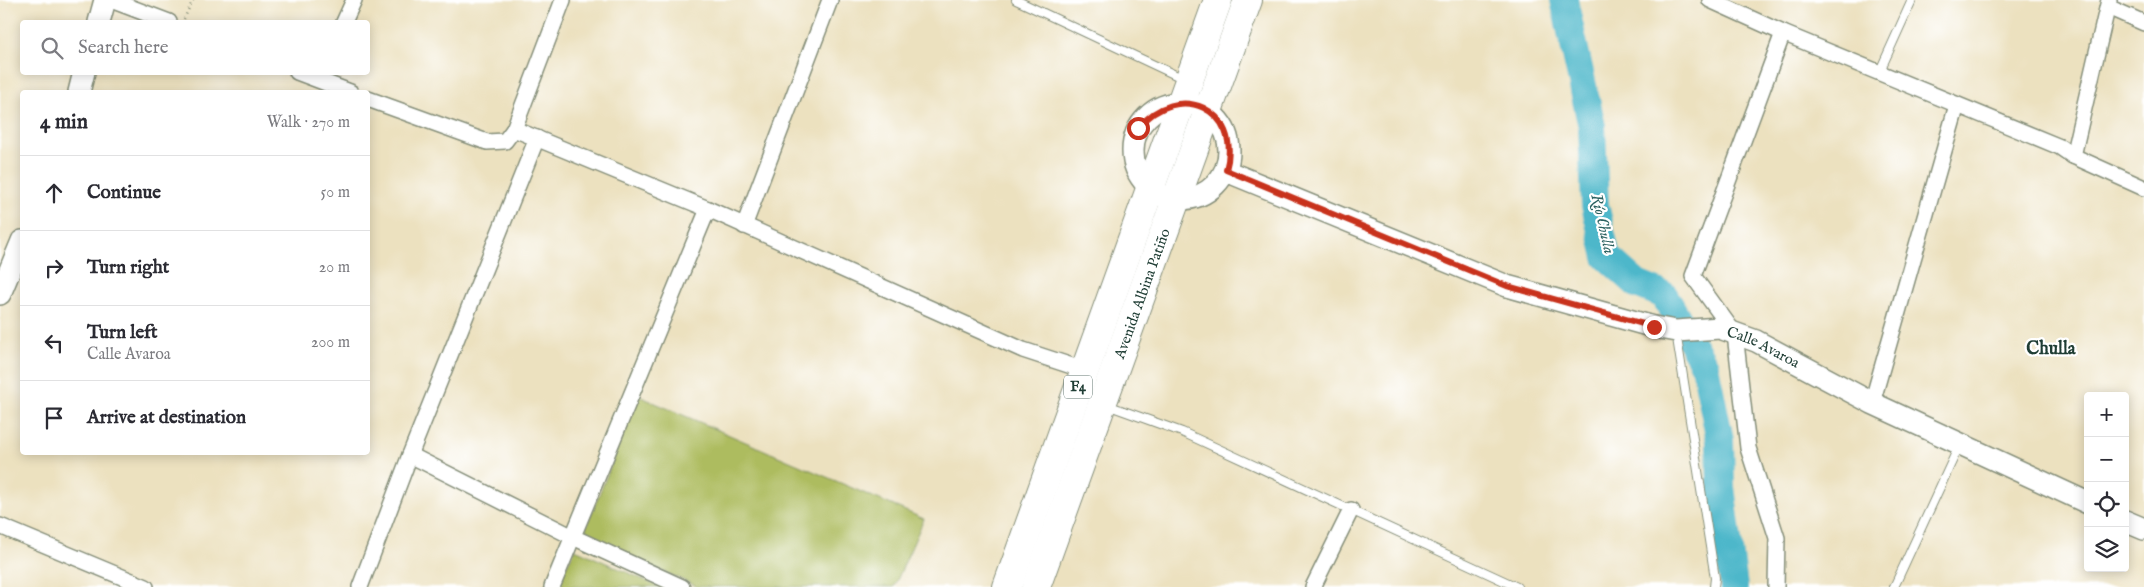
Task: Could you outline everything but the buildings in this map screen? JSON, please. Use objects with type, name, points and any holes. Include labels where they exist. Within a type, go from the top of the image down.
[{"type":"highway","name":"Avenida Albina Patiño","points":[[1006,587],[1218,0]]},
{"type":"highway","name":"Avenida Albina Patiño","points":[[1036,587],[1248,0]]},
{"type":"main road","points":[[99,20],[105,0]]},
{"type":"main road","points":[[79,90],[83,75]]},
{"type":"main road","points":[[1150,187],[1160,194],[1176,198],[1191,198],[1206,193],[1218,183],[1226,170],[1230,151],[1226,131],[1219,120],[1208,111],[1195,105],[1184,92]]},
{"type":"main road","name":"Calle Avaroa","points":[[1226,170],[1507,286],[1654,327],[1677,331],[1720,328],[1756,341],[1872,404],[2084,501]]},
{"type":"main road","points":[[0,294],[20,246]]},
{"type":"main road","points":[[2129,523],[2144,529]]},
{"type":"street","points":[[112,0],[164,20]]},
{"type":"street","points":[[345,20],[354,0]]},
{"type":"street","points":[[370,100],[486,142],[505,141],[514,129],[564,0]]},
{"type":"street","points":[[744,226],[830,0]]},
{"type":"street","points":[[1710,0],[1783,34],[2060,147],[2073,156],[2144,188]]},
{"type":"street","points":[[2073,156],[2108,3],[2144,23]]},
{"type":"street","points":[[1776,587],[1777,538],[1748,448],[1735,334],[1693,276],[1783,34]]},
{"type":"street","points":[[319,76],[346,90]]},
{"type":"street","points":[[1872,404],[1957,106]]},
{"type":"street","points":[[514,129],[708,209],[1024,350],[1084,370]]},
{"type":"street","points":[[360,587],[410,455],[537,138]]},
{"type":"street","points":[[552,587],[708,209]]},
{"type":"street","points":[[410,455],[573,537],[682,587]]},
{"type":"street","points":[[1313,587],[1351,510]]},
{"type":"street","points":[[0,526],[146,587]]},
{"type":"lane","points":[[1016,0],[1184,92]]},
{"type":"lane","points":[[1879,73],[1912,0]]},
{"type":"lane","points":[[1677,331],[1715,578],[1714,587]]},
{"type":"lane","points":[[1103,403],[1182,432],[1517,587]]},
{"type":"lane","points":[[1894,587],[1960,444]]},
{"type":"path","points":[[183,20],[193,0]]},
{"type":"green space","points":[[639,396],[924,519],[894,587],[698,587],[586,537],[586,527]]},
{"type":"green space","points":[[575,549],[660,587],[556,587]]},
{"type":"waterway","name":"Río Chulla","points":[[1564,0],[1592,127],[1595,205],[1607,257],[1637,284],[1664,295],[1705,366],[1720,440],[1721,487],[1734,587]]},
{"type":"district","name":"Chulla","points":[[2051,349]]},
{"type":"route","points":[[1138,128],[1149,115],[1162,107],[1180,103],[1195,105],[1208,111],[1219,120],[1226,131],[1230,157],[1226,170],[1507,286],[1654,327]]}]
